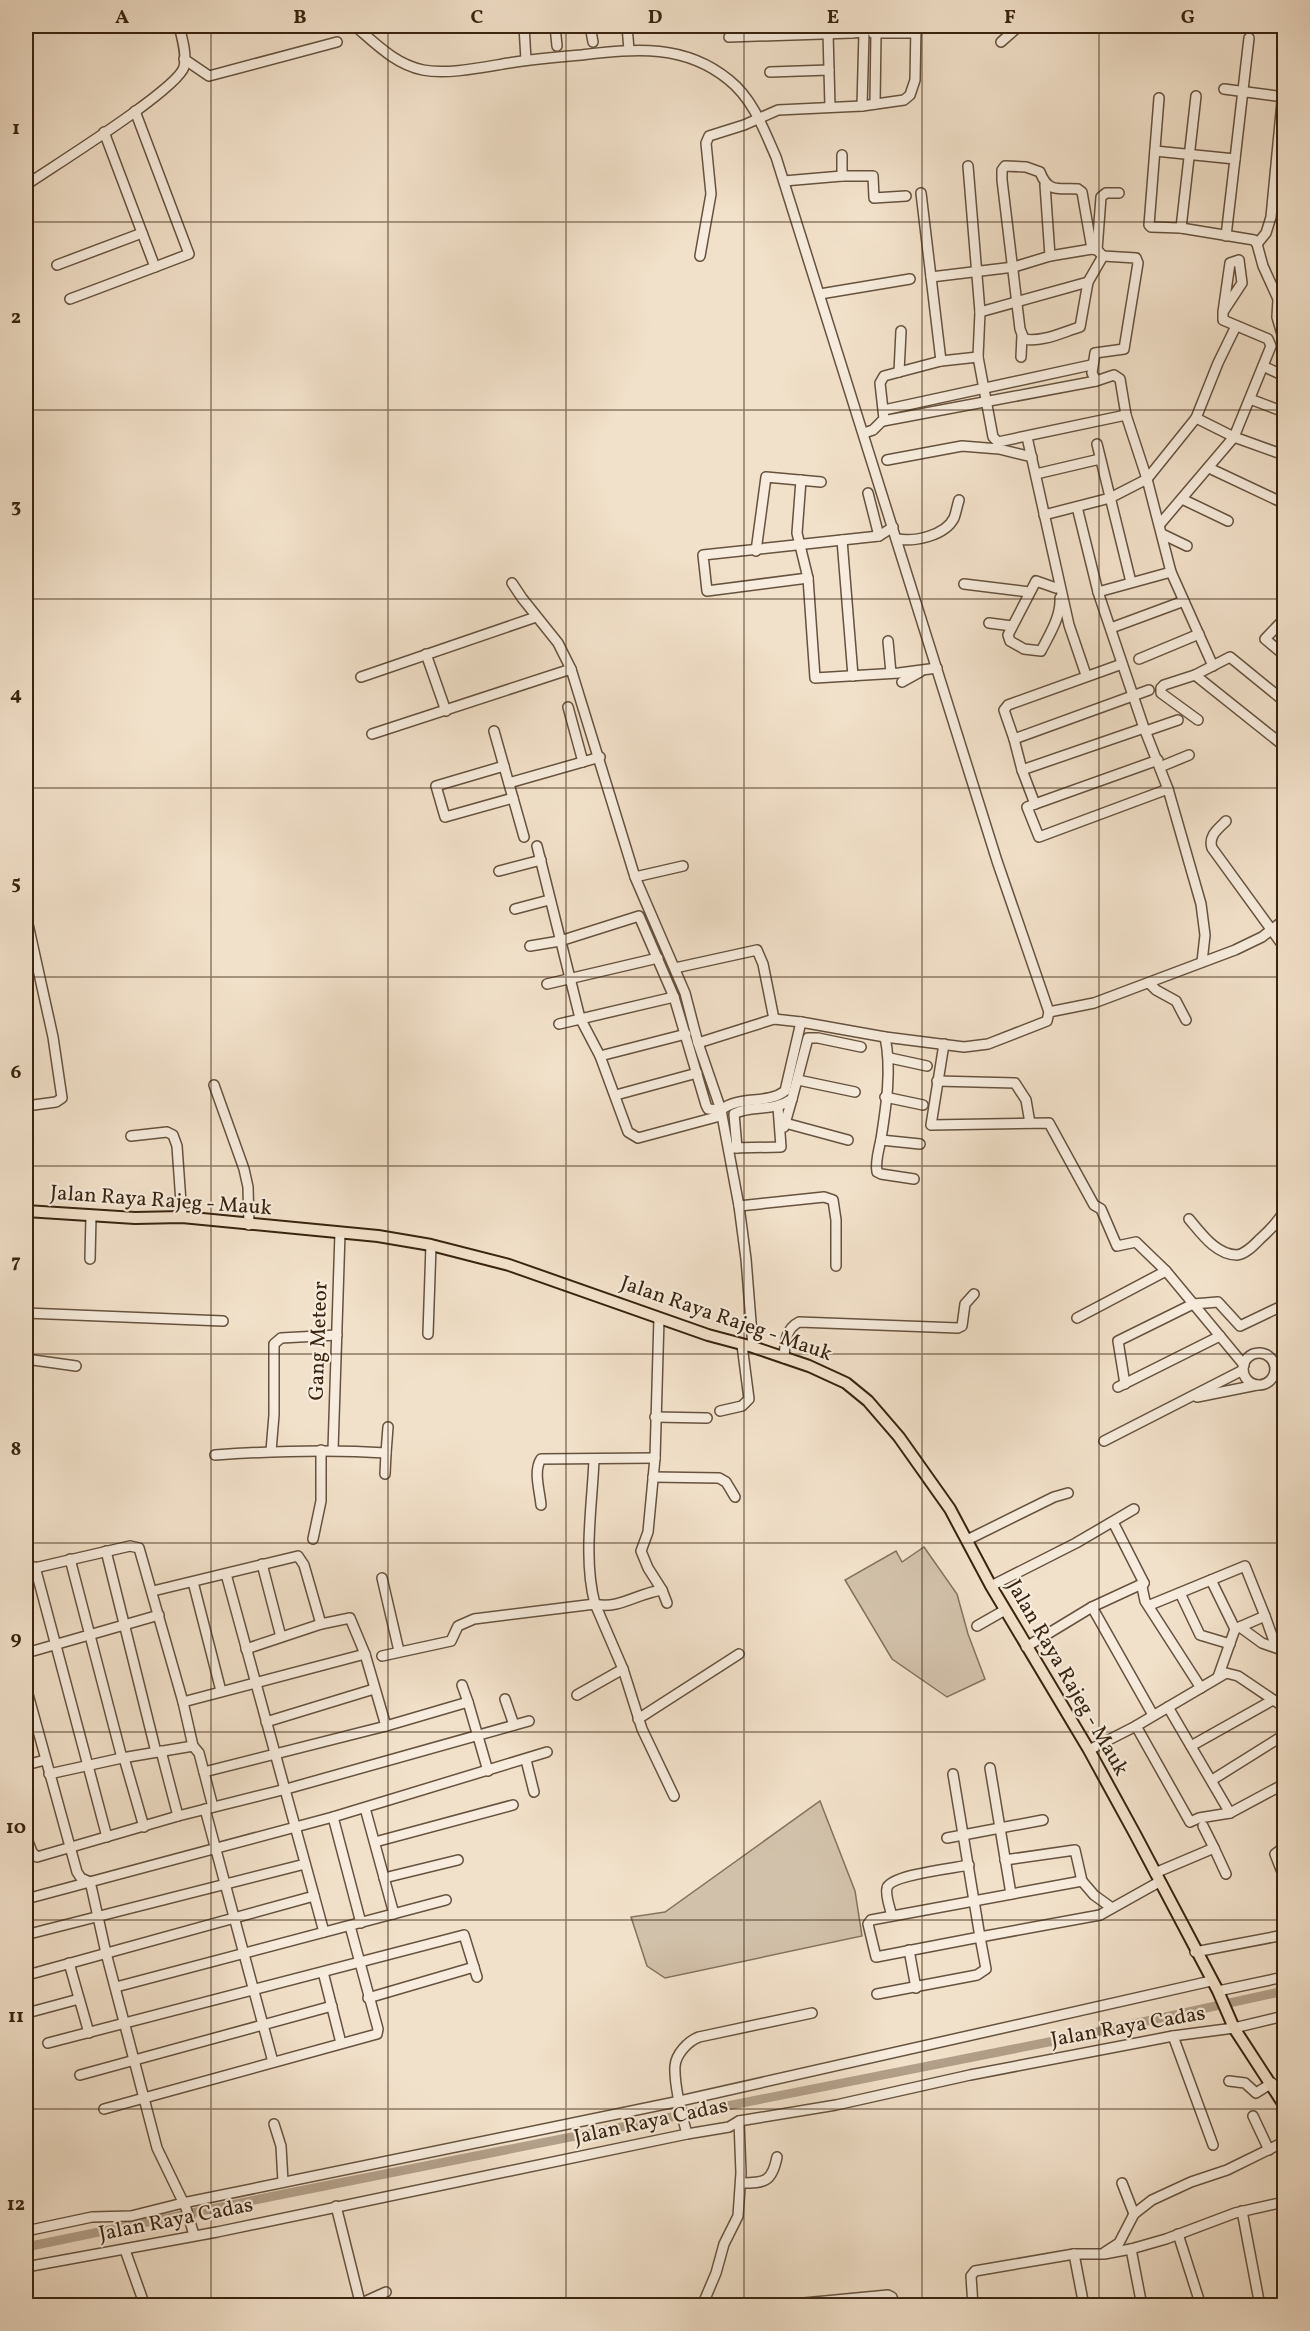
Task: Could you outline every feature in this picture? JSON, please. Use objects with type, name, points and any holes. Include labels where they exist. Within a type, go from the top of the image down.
[{"type":"main road","name":"Jalan Raya Rajeg - Mauk","points":[[26,1211],[135,1218],[182,1217],[378,1236],[431,1245],[493,1260],[659,1318],[784,1358],[846,1383],[868,1401],[904,1445],[950,1509],[1026,1647],[1089,1750],[1195,1952],[1219,1993],[1232,2022],[1284,2105]]},
{"type":"street","points":[[26,185],[135,111],[178,76],[183,69],[184,59],[179,26]]},
{"type":"street","points":[[355,26],[393,58],[424,70],[484,67],[526,60],[629,50],[663,51],[680,55],[711,68],[730,80],[759,117],[784,181],[1048,1017]]},
{"type":"street","points":[[524,26],[526,60]]},
{"type":"street","points":[[555,26],[557,46]]},
{"type":"street","points":[[590,26],[593,42]]},
{"type":"street","points":[[627,26],[629,50]]},
{"type":"street","points":[[1001,42],[1019,26]]},
{"type":"street","points":[[700,256],[711,194],[706,143],[710,136],[744,125],[778,110],[897,103],[910,95],[915,80],[916,29],[876,33],[852,29],[828,33],[729,37]]},
{"type":"street","points":[[862,105],[864,32]]},
{"type":"street","points":[[828,33],[830,107]]},
{"type":"street","points":[[875,104],[876,33]]},
{"type":"street","points":[[1226,236],[1249,38]]},
{"type":"street","points":[[184,59],[209,76],[337,42]]},
{"type":"street","points":[[770,72],[829,70]]},
{"type":"street","points":[[1257,244],[1266,232],[1271,217],[1284,81]]},
{"type":"street","points":[[1224,89],[1284,97]]},
{"type":"street","points":[[1181,228],[1196,96]]},
{"type":"street","points":[[1159,98],[1149,225],[1248,238],[1257,244],[1263,266],[1278,299],[1277,317],[1284,341]]},
{"type":"street","points":[[70,299],[189,254],[135,111]]},
{"type":"street","points":[[104,132],[155,267]]},
{"type":"street","points":[[1155,151],[1235,159]]},
{"type":"street","points":[[842,155],[842,176]]},
{"type":"street","points":[[968,166],[980,312],[978,357],[993,437],[998,442],[1126,415]]},
{"type":"street","points":[[1020,357],[1022,335],[1002,180],[1003,168],[1007,166],[1032,168],[1040,172],[1045,185],[1050,256]]},
{"type":"street","points":[[784,181],[873,176],[874,198],[906,196]]},
{"type":"street","points":[[1045,185],[1082,192],[1119,193]]},
{"type":"street","points":[[1082,192],[1097,252]]},
{"type":"street","points":[[921,193],[941,361]]},
{"type":"street","points":[[1022,335],[1027,340],[1035,340],[1080,327],[1088,282],[1097,252],[1100,204],[1102,195],[1106,193]]},
{"type":"street","points":[[57,265],[142,233]]},
{"type":"street","points":[[931,277],[1014,267],[1050,256],[1097,252],[1134,257],[1138,263],[1124,349],[1097,351],[1091,365],[1096,381]]},
{"type":"street","points":[[1161,529],[1182,499],[1234,437],[1271,346],[1268,339],[1225,322],[1223,312],[1230,263],[1239,260],[1242,282],[1223,312]]},
{"type":"street","points":[[820,294],[910,279]]},
{"type":"street","points":[[980,312],[1088,282]]},
{"type":"street","points":[[1044,515],[1110,498],[1147,479],[1196,418],[1236,326]]},
{"type":"street","points":[[899,372],[901,331]]},
{"type":"street","points":[[883,421],[884,410],[880,390],[884,376],[941,361],[978,357]]},
{"type":"street","points":[[884,410],[1091,365]]},
{"type":"street","points":[[1263,366],[1284,376]]},
{"type":"street","points":[[864,433],[873,430],[883,421],[1096,381],[1114,375],[1120,379],[1126,415],[1147,479],[1172,572],[1213,666]]},
{"type":"street","points":[[1250,399],[1284,412]]},
{"type":"street","points":[[1196,418],[1234,437],[1284,455]]},
{"type":"street","points":[[987,449],[993,437]]},
{"type":"street","points":[[1027,437],[1036,474],[1060,597],[1061,605],[1054,626],[1041,651],[1024,649],[1010,641],[1008,637],[1012,626],[1036,581],[1058,587]]},
{"type":"street","points":[[1097,444],[1131,582]]},
{"type":"street","points":[[887,460],[962,446],[999,449],[1032,458]]},
{"type":"street","points":[[1036,474],[1100,459]]},
{"type":"street","points":[[1209,468],[1279,501]]},
{"type":"street","points":[[756,551],[766,477],[821,482]]},
{"type":"street","points":[[801,480],[796,526],[808,578],[813,676],[816,678],[853,676],[937,668]]},
{"type":"street","points":[[868,493],[879,536]]},
{"type":"street","points":[[1182,499],[1228,521]]},
{"type":"street","points":[[897,539],[909,541],[944,529],[954,518],[959,500]]},
{"type":"street","points":[[1077,507],[1098,592],[1145,730],[1168,789],[1202,910],[1205,936],[1202,962]]},
{"type":"street","points":[[808,578],[707,591],[703,555],[879,536],[893,527]]},
{"type":"street","points":[[1161,529],[1187,546]]},
{"type":"street","points":[[842,540],[853,676]]},
{"type":"street","points":[[1098,592],[1172,572]]},
{"type":"street","points":[[512,583],[558,643],[571,669],[600,757],[635,877],[685,993],[698,1043],[733,1148]]},
{"type":"street","points":[[964,584],[1029,592]]},
{"type":"street","points":[[1058,587],[1086,675]]},
{"type":"street","points":[[1111,628],[1184,601]]},
{"type":"street","points":[[361,677],[537,617]]},
{"type":"street","points":[[1284,619],[1265,639],[1284,655]]},
{"type":"street","points":[[989,623],[1012,626]]},
{"type":"street","points":[[1139,659],[1199,634]]},
{"type":"street","points":[[888,641],[891,673]]},
{"type":"street","points":[[426,654],[446,711]]},
{"type":"street","points":[[1198,720],[1161,693],[1161,688],[1195,675],[1230,657],[1284,701]]},
{"type":"street","points":[[1035,804],[1022,770],[1005,707],[1122,663]]},
{"type":"street","points":[[372,734],[571,669]]},
{"type":"street","points":[[902,682],[922,671]]},
{"type":"street","points":[[1195,675],[1284,747]]},
{"type":"street","points":[[1014,739],[1149,690]]},
{"type":"street","points":[[568,707],[583,762]]},
{"type":"street","points":[[1022,770],[1178,720]]},
{"type":"street","points":[[494,732],[524,837]]},
{"type":"street","points":[[1168,789],[1039,837],[1027,807],[1189,755]]},
{"type":"street","points":[[509,783],[600,757]]},
{"type":"street","points":[[504,766],[436,786],[445,817],[513,798]]},
{"type":"street","points":[[1226,820],[1212,836],[1210,842],[1212,848],[1284,947]]},
{"type":"street","points":[[537,846],[580,1018],[600,1056],[628,1132],[634,1137],[642,1137],[721,1113],[736,1102],[777,1095],[785,1091],[801,1022]]},
{"type":"street","points":[[499,871],[541,860]]},
{"type":"street","points":[[635,877],[683,866]]},
{"type":"street","points":[[515,909],[549,900]]},
{"type":"street","points":[[26,915],[53,1037],[62,1098],[56,1102],[26,1106]]},
{"type":"street","points":[[530,946],[560,941],[639,916],[674,997],[708,1109],[721,1113]]},
{"type":"street","points":[[698,1043],[774,1019],[885,1037],[976,1046],[1035,1027],[1048,1017],[1150,984],[1248,945],[1284,920]]},
{"type":"street","points":[[675,968],[744,951],[757,950],[763,964],[774,1019]]},
{"type":"street","points":[[547,984],[658,958]]},
{"type":"street","points":[[1150,984],[1176,1002],[1186,1020]]},
{"type":"street","points":[[559,1024],[674,997]]},
{"type":"street","points":[[600,1056],[686,1034]]},
{"type":"street","points":[[885,1037],[890,1058],[876,1172],[914,1179]]},
{"type":"street","points":[[733,1148],[780,1148],[783,1128],[808,1038],[861,1047]]},
{"type":"street","points":[[944,1044],[931,1125],[1048,1123],[1094,1206],[1101,1209],[1117,1246],[1136,1242],[1166,1271],[1244,1367],[1249,1382],[1257,1385]]},
{"type":"street","points":[[890,1058],[927,1066]]},
{"type":"street","points":[[616,1095],[698,1073]]},
{"type":"street","points":[[798,1080],[855,1092]]},
{"type":"street","points":[[937,1081],[1015,1083],[1026,1100],[1030,1123]]},
{"type":"street","points":[[214,1085],[244,1169],[248,1187],[249,1225]]},
{"type":"street","points":[[885,1097],[923,1105]]},
{"type":"street","points":[[720,1411],[742,1406],[749,1399],[746,1259],[733,1148],[734,1114],[740,1110],[778,1107],[792,1099]]},
{"type":"street","points":[[778,1107],[783,1128]]},
{"type":"street","points":[[783,1128],[848,1140]]},
{"type":"street","points":[[131,1136],[167,1132],[173,1135],[178,1157],[182,1217]]},
{"type":"street","points":[[881,1140],[920,1144]]},
{"type":"street","points":[[739,1206],[824,1197],[833,1200],[836,1220],[836,1266]]},
{"type":"street","points":[[1189,1219],[1208,1242],[1237,1255],[1248,1251],[1284,1211]]},
{"type":"street","points":[[90,1259],[91,1216]]},
{"type":"street","name":"Gang Meteor","points":[[333,1450],[340,1233]]},
{"type":"street","points":[[428,1334],[431,1245]]},
{"type":"street","points":[[1077,1318],[1166,1271]]},
{"type":"street","points":[[784,1358],[786,1335],[793,1325],[799,1322],[958,1328],[962,1326],[965,1304],[974,1294]]},
{"type":"street","points":[[1220,1336],[1121,1385],[1118,1341],[1193,1304],[1218,1302],[1240,1326],[1284,1305]]},
{"type":"street","points":[[26,1313],[223,1322]]},
{"type":"street","points":[[659,1318],[655,1458],[648,1532],[641,1551],[667,1604]]},
{"type":"street","points":[[271,1451],[274,1415],[274,1344],[281,1338],[337,1335]]},
{"type":"street","points":[[1104,1441],[1186,1400],[1244,1367],[1249,1357],[1257,1353],[1266,1354],[1273,1360],[1276,1369],[1274,1378],[1266,1384],[1186,1400]]},
{"type":"street","points":[[26,1359],[76,1366]]},
{"type":"street","points":[[655,1418],[707,1418]]},
{"type":"street","points":[[385,1474],[388,1427]]},
{"type":"street","points":[[313,1539],[321,1501],[321,1450]]},
{"type":"street","points":[[215,1455],[321,1450],[386,1453]]},
{"type":"street","points":[[541,1505],[538,1464],[542,1459],[655,1458]]},
{"type":"street","points":[[594,1460],[590,1555],[592,1593],[623,1670],[638,1719],[674,1796]]},
{"type":"street","points":[[653,1477],[719,1478],[726,1482],[735,1497]]},
{"type":"street","points":[[968,1540],[1068,1493]]},
{"type":"street","points":[[991,1586],[1052,1556],[1134,1509]]},
{"type":"street","points":[[1113,1522],[1144,1583],[1142,1587],[1145,1601],[1150,1605],[1201,1688]]},
{"type":"street","points":[[107,1838],[54,1645],[30,1569],[130,1546],[139,1548],[153,1591],[193,1746],[199,1753],[224,1884],[273,2062]]},
{"type":"street","points":[[106,1551],[123,1625],[178,1816]]},
{"type":"street","points":[[153,1591],[296,1556],[300,1557],[321,1624]]},
{"type":"street","points":[[70,1559],[89,1635],[144,1827]]},
{"type":"street","points":[[262,1564],[281,1637]]},
{"type":"street","points":[[1150,1605],[1245,1566],[1272,1637],[1282,1652]]},
{"type":"street","points":[[226,1574],[324,1932]]},
{"type":"street","points":[[382,1578],[399,1651]]},
{"type":"street","points":[[1211,1580],[1238,1628],[1282,1652]]},
{"type":"street","points":[[193,1582],[221,1691]]},
{"type":"street","points":[[1026,1647],[1092,1607],[1144,1583]]},
{"type":"street","points":[[382,1656],[451,1641],[458,1626],[474,1618],[595,1604],[606,1607],[662,1590]]},
{"type":"street","points":[[1180,1593],[1200,1635],[1230,1644]]},
{"type":"street","points":[[1092,1607],[1153,1715]]},
{"type":"street","points":[[977,1626],[1005,1610]]},
{"type":"street","points":[[26,1653],[159,1615]]},
{"type":"street","points":[[1218,1677],[1238,1628],[1265,1616]]},
{"type":"street","points":[[246,1648],[321,1624],[350,1618],[365,1654],[386,1726]]},
{"type":"street","points":[[183,1702],[365,1654]]},
{"type":"street","points":[[638,1719],[739,1654]]},
{"type":"street","points":[[577,1695],[623,1670]]},
{"type":"street","points":[[1089,1750],[1136,1726],[1226,1673],[1238,1676],[1284,1707]]},
{"type":"street","points":[[462,1685],[488,1771]]},
{"type":"street","points":[[266,1722],[374,1689]]},
{"type":"street","points":[[26,1690],[78,1875],[90,1882],[106,1953],[160,2154],[184,2205],[192,2230]]},
{"type":"street","points":[[505,1699],[514,1725]]},
{"type":"street","points":[[1191,1746],[1273,1700]]},
{"type":"street","points":[[204,1772],[386,1726],[468,1702]]},
{"type":"street","points":[[1168,1707],[1230,1813]]},
{"type":"street","points":[[26,1836],[32,1852],[38,1857],[178,1816],[529,1721]]},
{"type":"street","points":[[26,1728],[36,1725]]},
{"type":"street","points":[[1136,1726],[1190,1822],[1199,1818],[1230,1813],[1284,1784]]},
{"type":"street","points":[[1212,1780],[1284,1735]]},
{"type":"street","points":[[49,1774],[193,1746]]},
{"type":"street","points":[[26,1899],[365,1808],[547,1752]]},
{"type":"street","points":[[26,1765],[45,1760]]},
{"type":"street","points":[[526,1760],[534,1792]]},
{"type":"street","points":[[990,1768],[1002,1828],[1011,1894]]},
{"type":"street","points":[[877,1994],[982,1973],[986,1969],[953,1774]]},
{"type":"street","points":[[375,1842],[513,1805]]},
{"type":"street","points":[[365,1808],[394,1914]]},
{"type":"street","points":[[333,1817],[361,1923]]},
{"type":"street","points":[[947,1838],[1042,1820]]},
{"type":"street","points":[[1203,1826],[1226,1874]]},
{"type":"street","points":[[1284,1847],[1275,1854],[1284,1877]]},
{"type":"street","points":[[1082,1881],[869,1921],[874,1955],[877,1957],[1092,1917],[1112,1908],[1157,1878],[1214,1848]]},
{"type":"street","points":[[1005,1860],[1075,1850],[1082,1881],[1094,1895],[1112,1908]]},
{"type":"street","points":[[384,1878],[458,1860]]},
{"type":"street","points":[[28,1934],[305,1864]]},
{"type":"street","points":[[892,1916],[887,1889],[891,1882],[902,1877],[969,1865]]},
{"type":"street","points":[[31,1974],[314,1896]]},
{"type":"street","points":[[116,1987],[446,1900]]},
{"type":"street","points":[[104,2109],[377,2034],[378,2029],[350,1926]]},
{"type":"street","points":[[48,2043],[464,1935],[476,1972],[368,1998]]},
{"type":"street","points":[[1195,1952],[1284,1935]]},
{"type":"street","points":[[909,1950],[916,1988]]},
{"type":"street","points":[[69,1963],[89,2033]]},
{"type":"street","points":[[323,1972],[341,2043]]},
{"type":"street","points":[[1219,1993],[1284,1977]]},
{"type":"street","points":[[26,2231],[92,2217],[131,2216],[283,2182],[680,2103],[1211,1981]]},
{"type":"street","points":[[27,2013],[79,1999]]},
{"type":"street","points":[[80,2075],[332,2006]]},
{"type":"street","points":[[686,2129],[675,2064],[687,2044],[692,2040],[812,2013]]},
{"type":"street","name":"Jalan Raya Cadas","points":[[26,2267],[108,2251],[125,2250],[192,2230],[217,2232],[686,2129],[729,2127],[739,2121],[836,2105],[970,2075],[1173,2036],[1232,2022],[1284,2016]]},
{"type":"street","points":[[1173,2036],[1213,2145]]},
{"type":"street","points":[[1229,2081],[1245,2083],[1256,2093],[1272,2083]]},
{"type":"street","points":[[1252,2116],[1269,2150]]},
{"type":"street","points":[[702,2306],[716,2273],[724,2244],[738,2216],[741,2183],[739,2121]]},
{"type":"street","points":[[274,2124],[280,2146],[283,2182]]},
{"type":"street","points":[[1104,2254],[1119,2243],[1134,2214],[1162,2196],[1191,2182],[1227,2170],[1284,2142]]},
{"type":"street","points":[[741,2183],[766,2181],[774,2171],[777,2157]]},
{"type":"street","points":[[1122,2183],[1134,2214]]},
{"type":"street","points":[[973,2306],[971,2276],[975,2271],[1074,2254],[1104,2254],[1131,2248],[1242,2211],[1284,2202]]},
{"type":"street","points":[[336,2206],[359,2305],[386,2292]]},
{"type":"street","points":[[1242,2211],[1260,2306]]},
{"type":"street","points":[[1178,2234],[1201,2306]]},
{"type":"street","points":[[1131,2248],[1142,2306]]},
{"type":"street","points":[[125,2250],[145,2306]]},
{"type":"street","points":[[1074,2254],[1084,2306]]},
{"type":"street","points":[[783,2305],[888,2295],[892,2297],[894,2306]]},
{"type":"shaded area","points":[[924,1547],[957,1594],[968,1634],[985,1679],[947,1697],[892,1659],[845,1580],[896,1551],[902,1562]]},
{"type":"shaded area","points":[[820,1801],[855,1891],[862,1936],[665,1978],[647,1966],[631,1917],[665,1912]]},
{"type":"waterway","points":[[26,2247],[1074,2037],[1284,1991]]}]
